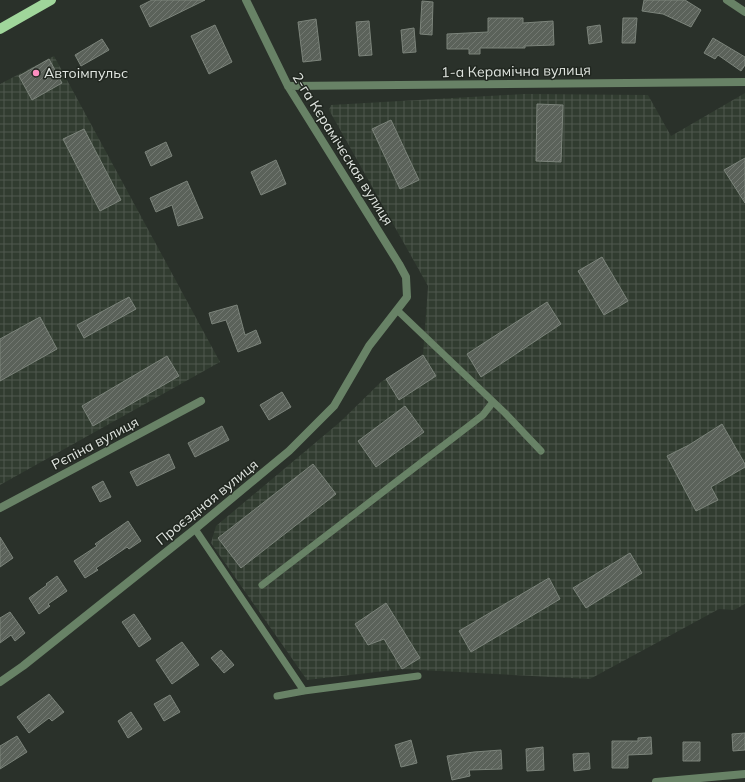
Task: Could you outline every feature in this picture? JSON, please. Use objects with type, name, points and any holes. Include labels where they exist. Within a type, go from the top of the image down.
[{"type":"main road","points":[[0,29],[51,0]]},
{"type":"street","name":"2-га Кєрамічєская вулиця","points":[[246,0],[288,86],[399,264],[406,278],[407,297],[397,310]]},
{"type":"street","points":[[727,0],[745,12]]},
{"type":"street","name":"1-а Керамічна вулиця","points":[[288,86],[745,82]]},
{"type":"street","name":"Проєздная вулиця","points":[[0,682],[23,666],[195,529],[289,451],[334,406],[369,346],[397,310]]},
{"type":"street","name":"Рєпіна вулиця","points":[[0,508],[201,401]]},
{"type":"street","points":[[656,782],[745,774]]},
{"type":"lane","points":[[397,310],[493,402],[541,452]]},
{"type":"lane","points":[[262,585],[483,415],[493,402]]},
{"type":"lane","points":[[195,529],[304,691]]},
{"type":"lane","points":[[277,696],[418,676]]},
{"type":"shaded area","points":[[54,56],[220,362],[0,485],[0,84]]},
{"type":"shaded area","points":[[745,93],[745,604],[734,610],[719,609],[590,679],[402,669],[307,680],[211,543],[216,526],[340,422],[381,382],[423,355],[428,286],[329,110],[331,105],[524,94],[648,95],[671,136]]},
{"type":"building","points":[[152,0],[205,0],[150,27],[140,6]]},
{"type":"building","points":[[644,0],[685,0],[701,10],[691,27],[663,14],[642,11]]},
{"type":"building","points":[[422,1],[433,2],[432,35],[420,34]]},
{"type":"building","points":[[488,18],[523,18],[523,23],[553,21],[554,45],[525,46],[525,48],[480,48],[480,54],[469,54],[469,49],[447,49],[447,34],[488,32]]},
{"type":"building","points":[[623,18],[637,18],[635,43],[622,43]]},
{"type":"building","points":[[316,19],[321,60],[303,62],[298,22]]},
{"type":"building","points":[[369,21],[372,55],[359,56],[356,22]]},
{"type":"building","points":[[215,25],[232,62],[209,74],[191,36]]},
{"type":"building","points":[[600,25],[602,42],[589,44],[587,27]]},
{"type":"building","points":[[414,28],[416,52],[403,53],[401,30]]},
{"type":"building","points":[[713,38],[745,57],[745,65],[741,71],[718,55],[715,59],[704,53]]},
{"type":"building","points":[[102,39],[109,50],[81,66],[75,55]]},
{"type":"building","points":[[49,59],[62,83],[32,100],[19,76]]},
{"type":"building","points":[[537,104],[563,105],[561,162],[536,161]]},
{"type":"building","points":[[391,120],[419,180],[400,189],[372,129]]},
{"type":"building","points":[[84,129],[121,200],[100,211],[63,139]]},
{"type":"building","points":[[166,142],[172,156],[151,166],[145,152]]},
{"type":"building","points":[[745,158],[745,203],[724,170]]},
{"type":"building","points":[[276,160],[286,184],[261,195],[251,172]]},
{"type":"building","points":[[187,181],[203,218],[178,226],[172,205],[156,212],[150,198]]},
{"type":"building","points":[[602,257],[628,301],[604,315],[578,271]]},
{"type":"building","points":[[129,297],[136,309],[84,338],[77,325]]},
{"type":"building","points":[[547,302],[561,324],[481,377],[467,354]]},
{"type":"building","points":[[237,305],[245,335],[256,330],[261,343],[238,352],[226,320],[212,324],[209,313]]},
{"type":"building","points":[[40,317],[57,349],[0,381],[0,339]]},
{"type":"building","points":[[423,355],[436,376],[399,400],[386,379]]},
{"type":"building","points":[[167,356],[179,376],[93,426],[82,406]]},
{"type":"building","points":[[282,392],[291,407],[269,420],[260,405]]},
{"type":"building","points":[[405,406],[424,432],[376,467],[358,441]]},
{"type":"building","points":[[722,424],[745,464],[745,467],[711,487],[718,500],[696,511],[667,456],[689,445]]},
{"type":"building","points":[[222,426],[229,440],[195,457],[188,443]]},
{"type":"building","points":[[169,454],[175,468],[137,486],[130,472]]},
{"type":"building","points":[[313,464],[336,494],[241,568],[218,538]]},
{"type":"building","points":[[103,481],[111,497],[100,502],[92,487]]},
{"type":"building","points":[[128,521],[141,541],[129,549],[127,547],[96,568],[98,570],[85,578],[74,561],[97,546],[95,544]]},
{"type":"building","points":[[0,537],[13,558],[0,567]]},
{"type":"building","points":[[630,553],[642,573],[586,608],[573,588]]},
{"type":"building","points":[[57,576],[67,591],[48,604],[50,606],[39,614],[29,598]]},
{"type":"building","points":[[549,578],[560,599],[471,652],[459,631]]},
{"type":"building","points":[[386,603],[420,658],[402,669],[384,639],[368,645],[355,624]]},
{"type":"building","points":[[10,612],[25,633],[15,641],[11,635],[0,643],[0,618]]},
{"type":"building","points":[[134,614],[151,639],[139,647],[122,622]]},
{"type":"building","points":[[182,642],[199,665],[172,684],[156,660]]},
{"type":"building","points":[[221,650],[234,665],[224,673],[211,658]]},
{"type":"building","points":[[49,694],[64,712],[52,721],[49,718],[29,733],[17,717]]},
{"type":"building","points":[[170,695],[180,712],[164,721],[154,704]]},
{"type":"building","points":[[131,712],[142,729],[128,738],[118,721]]},
{"type":"building","points":[[745,733],[745,750],[733,751],[732,734]]},
{"type":"building","points":[[17,736],[27,752],[0,769],[0,746]]},
{"type":"building","points":[[651,737],[652,754],[628,755],[628,768],[612,768],[612,741],[638,741],[638,738]]},
{"type":"building","points":[[411,740],[417,763],[401,767],[395,745]]},
{"type":"building","points":[[683,742],[700,742],[700,761],[683,761]]},
{"type":"building","points":[[543,747],[544,770],[527,771],[526,749]]},
{"type":"building","points":[[501,750],[502,769],[469,770],[470,776],[452,780],[447,756]]},
{"type":"building","points":[[589,753],[590,769],[574,771],[573,754]]},
{"type":"place","name":"Автоімпульс","points":[[36,73]]}]
